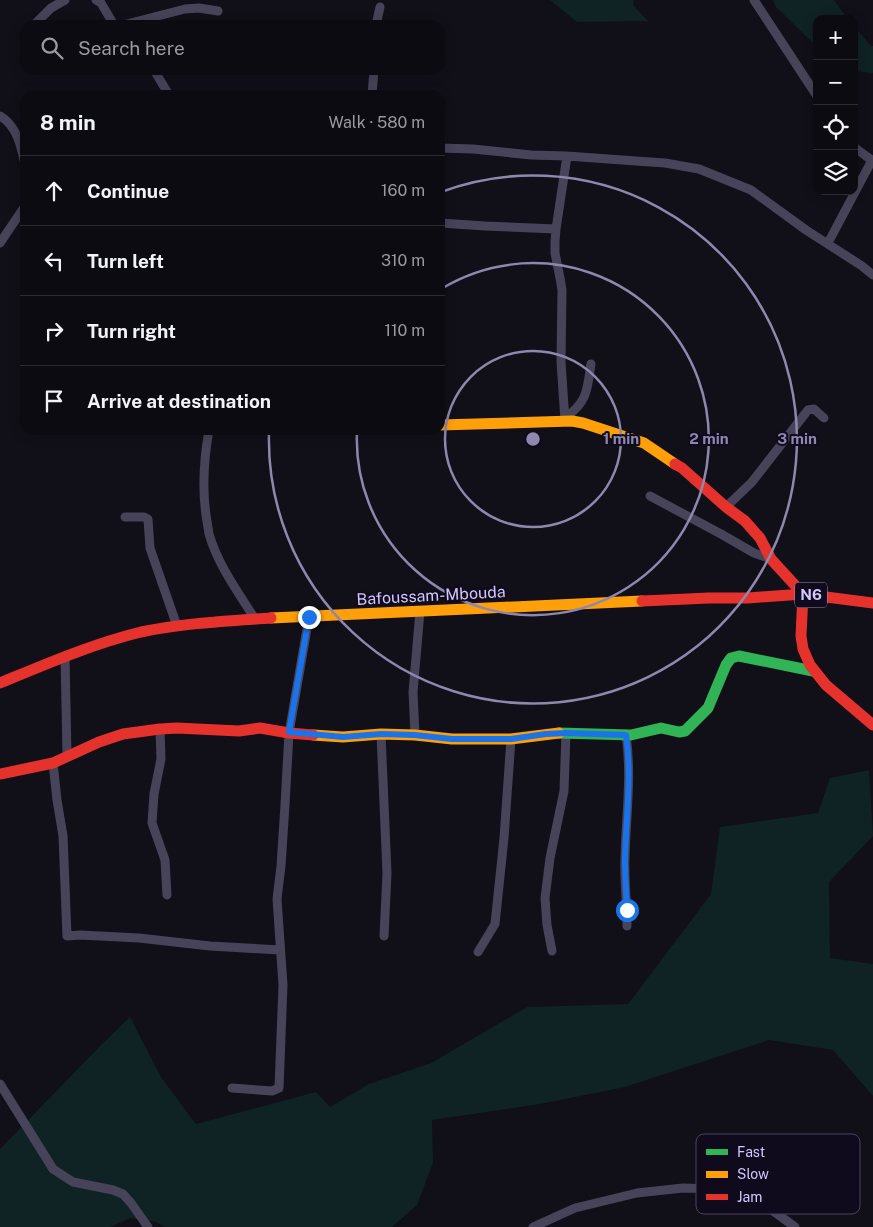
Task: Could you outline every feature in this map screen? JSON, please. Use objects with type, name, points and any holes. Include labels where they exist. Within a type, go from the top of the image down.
[{"type":"main road","points":[[445,425],[536,423],[565,420],[583,423],[644,443],[682,468],[726,508],[745,521],[760,538],[771,559],[803,594],[803,650],[813,671],[827,686],[873,725]]},
{"type":"main road","name":"Bafoussam-Mbouda","points":[[0,683],[65,656],[106,642],[177,626],[256,619],[803,594],[873,603]]},
{"type":"main road","points":[[0,774],[52,763],[99,742],[123,734],[160,729],[239,731],[260,728],[343,737],[381,734],[452,739],[511,739],[566,733],[631,735],[661,728],[679,732],[685,731],[690,727],[708,708],[731,658],[738,656],[813,671]]},
{"type":"street","points":[[39,20],[51,8],[65,0]]},
{"type":"street","points":[[96,0],[101,4],[111,20]]},
{"type":"street","points":[[754,0],[813,90]]},
{"type":"street","points":[[377,20],[380,7]]},
{"type":"street","points":[[142,20],[185,9],[199,8],[218,11]]},
{"type":"street","points":[[157,75],[166,90]]},
{"type":"street","points":[[372,90],[374,75]]},
{"type":"street","points":[[0,116],[14,130],[20,143]]},
{"type":"street","points":[[445,148],[482,149],[531,156],[567,156],[665,164],[699,169],[751,190],[873,275]]},
{"type":"street","points":[[828,243],[873,161],[858,150]]},
{"type":"street","points":[[565,420],[561,362],[562,290],[555,253],[556,229],[567,156]]},
{"type":"street","points":[[0,243],[20,213]]},
{"type":"street","points":[[445,223],[556,229]]},
{"type":"street","points":[[565,420],[578,407],[586,394],[591,364]]},
{"type":"street","points":[[726,508],[752,482],[808,410],[814,409],[824,418]]},
{"type":"street","points":[[208,435],[204,474],[209,533],[220,562],[256,619]]},
{"type":"street","points":[[650,496],[754,553],[771,559]]},
{"type":"street","points":[[125,517],[144,517],[148,519],[150,548],[177,626]]},
{"type":"street","points":[[415,735],[412,692],[420,611]]},
{"type":"street","points":[[232,1088],[272,1092],[279,1088],[283,985],[277,899],[285,814],[289,732],[309,617]]},
{"type":"street","points":[[65,656],[67,756]]},
{"type":"street","points":[[160,729],[160,759],[154,794],[152,823],[166,860],[167,895]]},
{"type":"street","points":[[552,951],[547,925],[545,898],[550,858],[564,791],[566,733]]},
{"type":"street","points":[[381,734],[387,874],[384,936]]},
{"type":"street","points":[[626,735],[628,744],[625,859],[627,926]]},
{"type":"street","points":[[478,952],[495,924],[504,838],[511,739]]},
{"type":"street","points":[[52,763],[64,836],[66,936],[139,938],[210,946],[280,950]]},
{"type":"street","points":[[0,1084],[3,1095],[53,1169],[72,1182],[113,1190],[123,1194],[148,1227]]},
{"type":"street","points":[[533,1227],[575,1208],[637,1193],[696,1188]]},
{"type":"street","points":[[777,1214],[795,1227]]},
{"type":"green space","points":[[550,0],[634,0],[633,5],[648,21],[577,22]]},
{"type":"green space","points":[[773,0],[834,0],[845,15],[813,15],[813,43],[776,7]]},
{"type":"green space","points":[[858,31],[873,46],[873,73],[858,71]]},
{"type":"green space","points":[[869,770],[873,836],[829,882],[830,958],[873,964],[873,1096],[833,1050],[769,1040],[625,1087],[540,1104],[432,1120],[433,1163],[417,1205],[392,1227],[165,1227],[156,1222],[131,1218],[110,1227],[0,1227],[0,1149],[130,1017],[161,1077],[196,1124],[316,1092],[330,1107],[369,1084],[431,1063],[527,1007],[628,1004],[711,894],[720,827],[818,813],[830,778]]},
{"type":"traffic: fast","points":[[559,733],[631,735],[661,728],[679,732],[685,731],[708,708],[726,665],[731,658],[739,656],[813,671]]},
{"type":"traffic: slow","points":[[445,425],[572,421],[644,443],[675,464]]},
{"type":"traffic: slow","points":[[271,618],[642,601]]},
{"type":"traffic: slow","points":[[313,735],[343,737],[381,734],[452,739],[511,739],[559,733]]},
{"type":"traffic: jam","points":[[675,464],[745,521],[760,538],[771,559],[803,594],[801,636],[803,649],[810,665],[826,685],[873,725]]},
{"type":"traffic: jam","points":[[642,601],[748,598],[803,594],[873,603]]},
{"type":"traffic: jam","points":[[0,683],[87,648],[141,632],[189,624],[271,618]]},
{"type":"traffic: jam","points":[[0,774],[53,763],[99,742],[123,734],[160,729],[239,731],[260,728],[313,735]]},
{"type":"route","points":[[309,617],[289,732],[343,737],[381,734],[452,739],[511,739],[566,733],[626,735],[628,744],[625,859],[627,910]]}]
